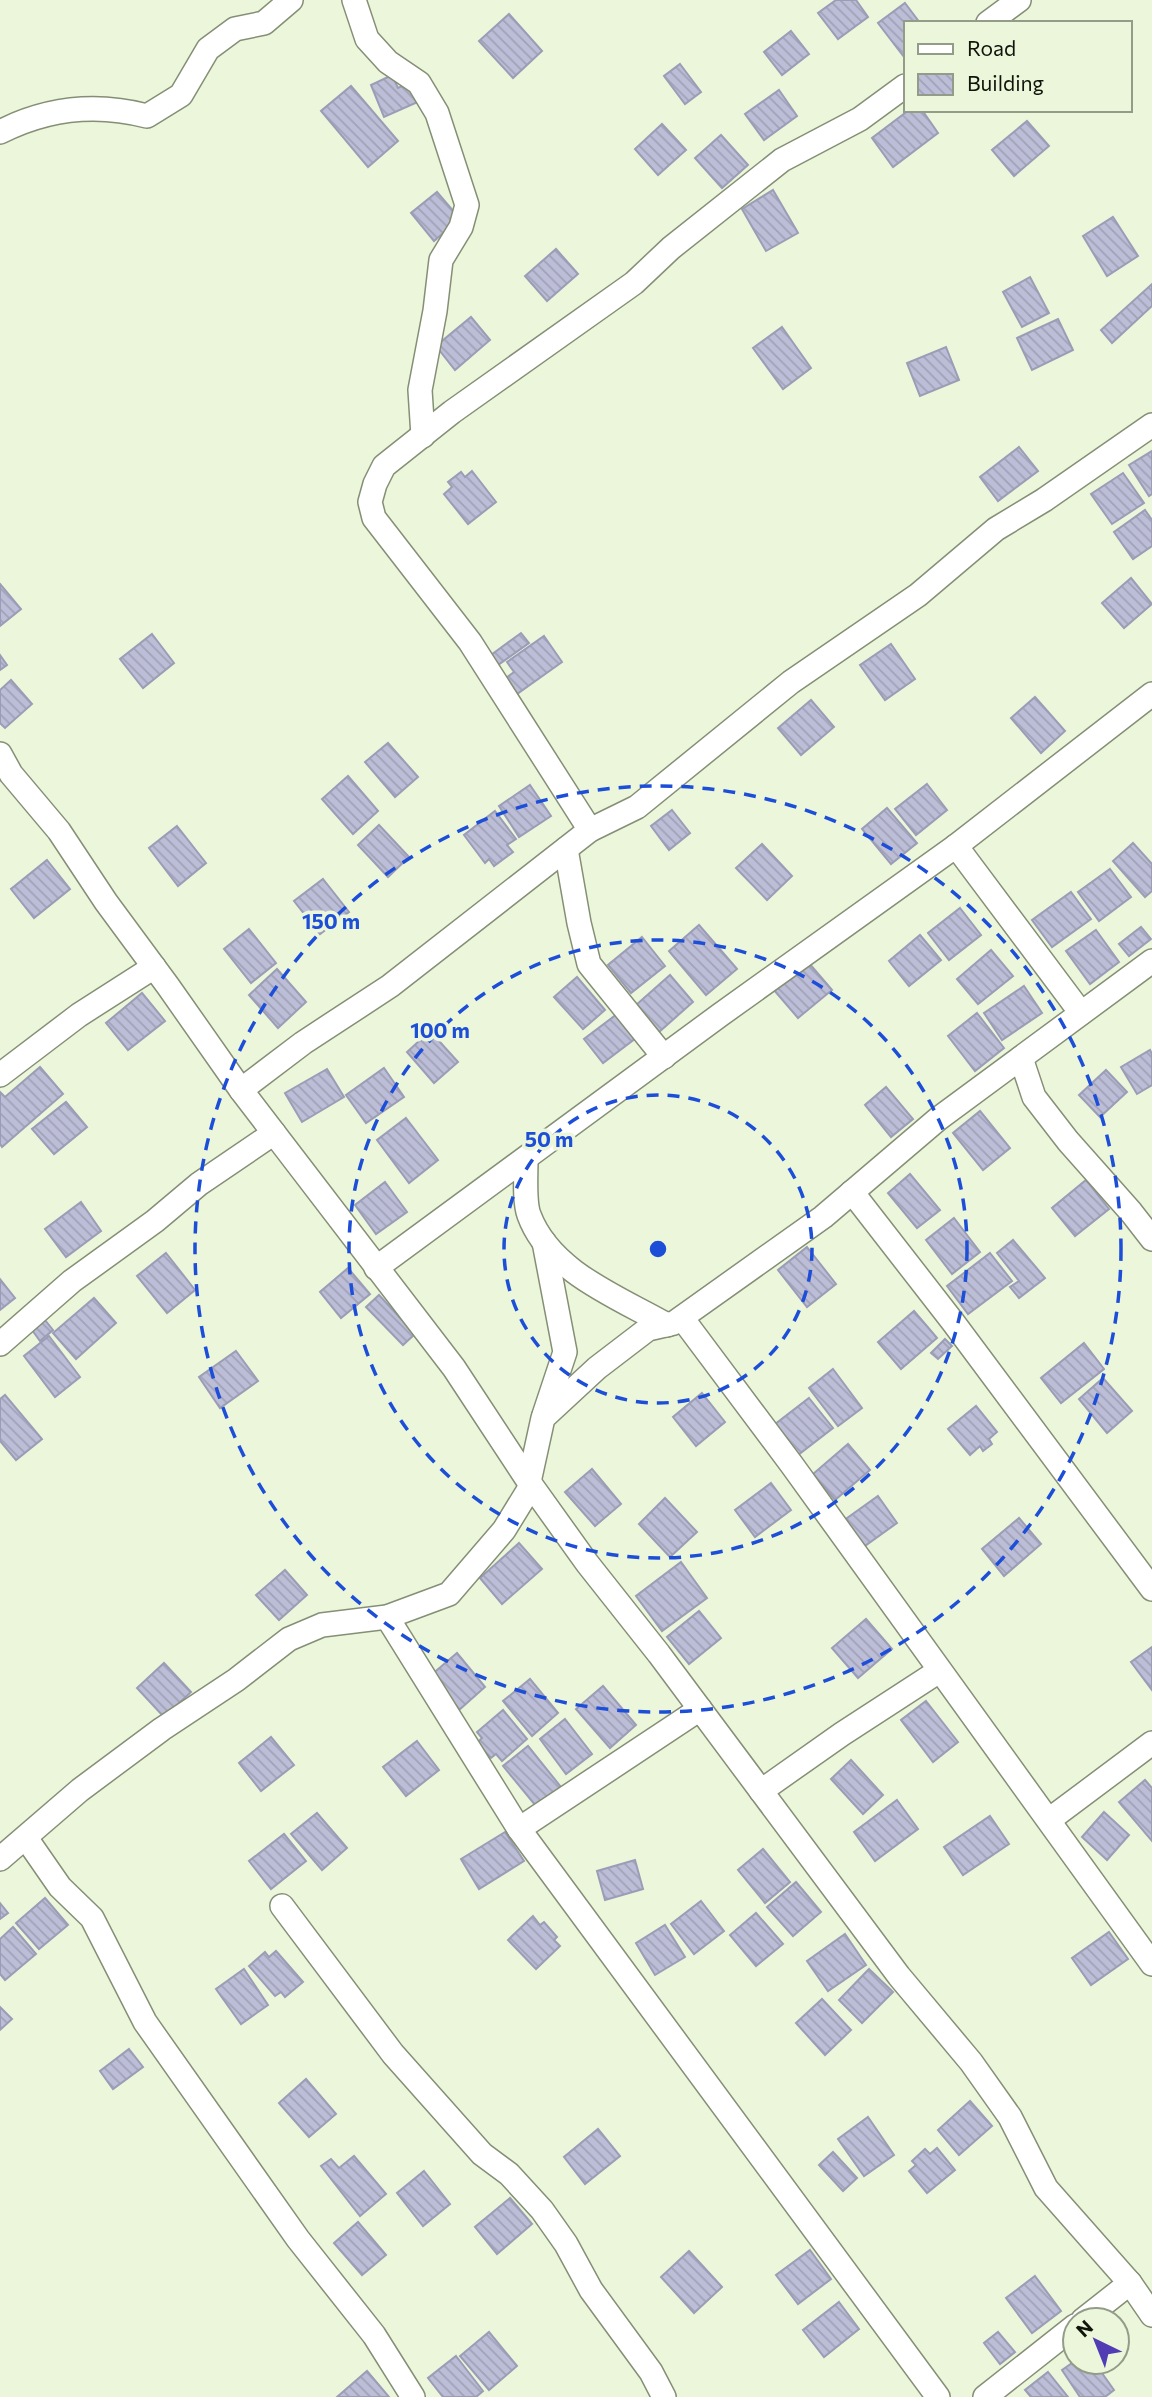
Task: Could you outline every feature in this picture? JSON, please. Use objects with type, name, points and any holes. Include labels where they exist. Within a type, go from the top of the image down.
[{"type":"street","points":[[0,132],[61,110],[119,109],[147,116],[181,95],[208,49],[235,29],[264,23],[291,0]]},
{"type":"street","points":[[354,0],[367,39],[388,62],[418,83],[437,113],[467,205],[461,227],[441,260],[435,311],[420,390],[423,436]]},
{"type":"street","points":[[992,21],[1018,0]]},
{"type":"street","points":[[590,830],[471,642],[374,518],[370,502],[375,484],[384,466],[452,412],[634,283],[671,248],[782,160],[860,119],[904,87]]},
{"type":"street","points":[[241,1090],[303,1043],[390,986],[590,830],[636,807],[790,682],[918,595],[996,529],[1044,500],[1152,425]]},
{"type":"street","points":[[376,1269],[956,846],[1152,694]]},
{"type":"street","points":[[0,754],[11,774],[59,831],[106,902],[241,1090],[454,1368],[530,1484],[587,1563],[700,1709],[899,1976],[971,2062],[1010,2117],[1046,2188],[1130,2283],[1152,2315]]},
{"type":"street","points":[[956,846],[1081,1013]]},
{"type":"street","points":[[566,849],[589,964],[664,1057]]},
{"type":"street","points":[[543,1418],[607,1360],[649,1329],[674,1321],[823,1217],[938,1119],[1152,961]]},
{"type":"street","points":[[0,1075],[79,1015],[154,967]]},
{"type":"street","points":[[1021,1058],[1034,1097],[1152,1239]]},
{"type":"street","points":[[0,1344],[72,1281],[155,1221],[198,1184],[274,1133]]},
{"type":"street","points":[[526,1160],[528,1213],[544,1242],[574,1273],[674,1321],[792,1465],[1152,1964]]},
{"type":"street","points":[[852,1192],[953,1322],[1152,1589]]},
{"type":"street","points":[[0,1858],[80,1790],[162,1729],[236,1680],[289,1639],[322,1625],[387,1617],[450,1594],[505,1530],[530,1484],[543,1418],[565,1352],[544,1242]]},
{"type":"street","points":[[387,1617],[519,1829],[938,2397]]},
{"type":"street","points":[[761,1791],[939,1671]]},
{"type":"street","points":[[519,1829],[700,1709]]},
{"type":"street","points":[[1049,1820],[1152,1743]]},
{"type":"street","points":[[26,1838],[60,1887],[92,1918],[145,2022],[298,2239],[374,2335],[413,2397]]},
{"type":"street","points":[[282,1906],[393,2054],[482,2154],[509,2174],[542,2210],[566,2244],[591,2290],[651,2372],[664,2397]]},
{"type":"street","points":[[1101,2306],[1130,2283]]},
{"type":"street","points":[[985,2397],[1061,2337]]},
{"type":"building","points":[[836,0],[856,0],[868,17],[838,39],[818,13]]},
{"type":"building","points":[[905,3],[918,21],[904,21],[904,57],[878,23]]},
{"type":"building","points":[[509,14],[542,51],[513,78],[479,41]]},
{"type":"building","points":[[791,31],[809,54],[782,75],[764,52]]},
{"type":"building","points":[[680,64],[701,92],[685,104],[664,76]]},
{"type":"building","points":[[392,75],[398,88],[411,82],[420,101],[384,117],[371,85]]},
{"type":"building","points":[[351,86],[398,141],[368,167],[321,111]]},
{"type":"building","points":[[779,90],[797,116],[764,140],[745,114]]},
{"type":"building","points":[[906,112],[923,112],[938,133],[893,167],[872,138]]},
{"type":"building","points":[[1027,121],[1049,146],[1014,176],[992,150]]},
{"type":"building","points":[[662,124],[686,150],[658,175],[635,149]]},
{"type":"building","points":[[721,135],[748,165],[722,188],[695,158]]},
{"type":"building","points":[[773,190],[798,233],[766,251],[742,209]]},
{"type":"building","points":[[437,192],[460,219],[434,241],[411,213]]},
{"type":"building","points":[[1113,217],[1138,256],[1107,276],[1083,236]]},
{"type":"building","points":[[556,249],[578,274],[547,301],[525,276]]},
{"type":"building","points":[[1030,277],[1049,313],[1022,327],[1003,292]]},
{"type":"building","points":[[1152,284],[1152,306],[1112,343],[1101,330]]},
{"type":"building","points":[[471,317],[490,340],[455,370],[436,346]]},
{"type":"building","points":[[1058,319],[1073,350],[1032,370],[1017,338]]},
{"type":"building","points":[[782,327],[811,368],[783,389],[753,348]]},
{"type":"building","points":[[946,347],[959,380],[920,396],[907,363]]},
{"type":"building","points":[[1019,447],[1038,471],[998,501],[980,477]]},
{"type":"building","points":[[1152,451],[1152,494],[1149,496],[1129,465]]},
{"type":"building","points":[[472,471],[496,502],[468,524],[444,494],[452,487],[448,482],[461,472],[465,477]]},
{"type":"building","points":[[1123,473],[1144,503],[1112,524],[1091,494]]},
{"type":"building","points":[[1145,510],[1152,520],[1152,546],[1133,559],[1114,532]]},
{"type":"building","points":[[1131,578],[1152,604],[1124,628],[1102,603]]},
{"type":"building","points":[[0,584],[21,609],[0,626]]},
{"type":"building","points":[[521,633],[529,643],[498,665],[491,655]]},
{"type":"building","points":[[152,634],[174,663],[143,688],[120,659]]},
{"type":"building","points":[[544,636],[562,662],[517,694],[506,678],[514,672],[507,662]]},
{"type":"building","points":[[891,644],[915,679],[885,700],[860,665]]},
{"type":"building","points":[[0,655],[7,665],[0,670]]},
{"type":"building","points":[[11,680],[32,704],[5,728],[0,723],[0,690]]},
{"type":"building","points":[[1035,697],[1065,731],[1041,753],[1011,718]]},
{"type":"building","points":[[811,700],[834,727],[801,755],[778,728]]},
{"type":"building","points":[[388,743],[418,777],[395,797],[365,762]]},
{"type":"building","points":[[348,776],[378,811],[353,834],[322,799]]},
{"type":"building","points":[[927,784],[947,810],[916,835],[895,809]]},
{"type":"building","points":[[530,785],[551,816],[519,837],[499,806]]},
{"type":"building","points":[[887,808],[917,843],[891,864],[862,829]]},
{"type":"building","points":[[672,810],[690,833],[669,850],[651,826]]},
{"type":"building","points":[[495,811],[516,839],[507,845],[513,852],[494,866],[489,859],[485,863],[464,835]]},
{"type":"building","points":[[379,825],[409,857],[388,877],[358,845]]},
{"type":"building","points":[[177,826],[206,863],[178,886],[149,848]]},
{"type":"building","points":[[1133,843],[1152,864],[1152,891],[1145,897],[1113,861]]},
{"type":"building","points":[[762,844],[792,876],[767,900],[736,868]]},
{"type":"building","points":[[47,860],[70,889],[34,918],[11,889]]},
{"type":"building","points":[[1110,869],[1131,897],[1099,921],[1078,892]]},
{"type":"building","points":[[323,879],[349,912],[320,934],[294,901]]},
{"type":"building","points":[[1071,892],[1091,919],[1052,947],[1032,920]]},
{"type":"building","points":[[960,908],[981,935],[949,960],[928,933]]},
{"type":"building","points":[[699,925],[737,969],[706,995],[669,951]]},
{"type":"building","points":[[1141,927],[1151,939],[1129,956],[1119,944]]},
{"type":"building","points":[[249,929],[276,963],[251,983],[224,949]]},
{"type":"building","points":[[1096,930],[1119,962],[1090,984],[1066,951]]},
{"type":"building","points":[[920,935],[941,960],[909,986],[889,961]]},
{"type":"building","points":[[642,937],[665,966],[631,993],[608,965]]},
{"type":"building","points":[[991,950],[1013,976],[978,1004],[957,979]]},
{"type":"building","points":[[808,962],[832,990],[798,1018],[774,990]]},
{"type":"building","points":[[277,969],[306,1002],[278,1028],[249,995]]},
{"type":"building","points":[[670,975],[693,1002],[659,1032],[636,1005]]},
{"type":"building","points":[[577,977],[605,1010],[583,1029],[554,997]]},
{"type":"building","points":[[1024,986],[1042,1013],[1002,1040],[984,1013]]},
{"type":"building","points":[[142,993],[165,1021],[128,1050],[106,1023]]},
{"type":"building","points":[[977,1013],[1004,1048],[975,1071],[948,1036]]},
{"type":"building","points":[[617,1014],[636,1038],[603,1063],[584,1039]]},
{"type":"building","points":[[430,1031],[458,1062],[434,1083],[407,1052]]},
{"type":"building","points":[[1150,1050],[1152,1085],[1137,1094],[1121,1067]]},
{"type":"building","points":[[40,1067],[63,1094],[2,1147],[0,1092],[5,1097]]},
{"type":"building","points":[[384,1068],[404,1097],[366,1123],[346,1095]]},
{"type":"building","points":[[327,1069],[344,1097],[302,1122],[285,1093]]},
{"type":"building","points":[[1106,1070],[1127,1092],[1100,1117],[1079,1095]]},
{"type":"building","points":[[886,1087],[913,1119],[891,1137],[865,1105]]},
{"type":"building","points":[[66,1102],[87,1127],[54,1154],[32,1129]]},
{"type":"building","points":[[980,1111],[1010,1148],[983,1170],[953,1133]]},
{"type":"building","points":[[406,1118],[438,1160],[409,1183],[377,1140]]},
{"type":"building","points":[[910,1174],[940,1210],[917,1228],[888,1193]]},
{"type":"building","points":[[1086,1180],[1109,1209],[1075,1236],[1052,1208]]},
{"type":"building","points":[[385,1182],[407,1212],[376,1234],[355,1205]]},
{"type":"building","points":[[81,1202],[101,1231],[66,1257],[45,1229]]},
{"type":"building","points":[[954,1218],[980,1252],[952,1274],[926,1240]]},
{"type":"building","points":[[1013,1240],[1045,1278],[1019,1298],[1010,1287],[1019,1281],[997,1253]]},
{"type":"building","points":[[807,1247],[836,1284],[807,1307],[778,1270]]},
{"type":"building","points":[[166,1253],[195,1290],[167,1313],[137,1276]]},
{"type":"building","points":[[990,1253],[1012,1281],[968,1314],[947,1286]]},
{"type":"building","points":[[348,1268],[370,1294],[341,1318],[320,1292]]},
{"type":"building","points":[[0,1279],[15,1298],[0,1310]]},
{"type":"building","points":[[379,1295],[415,1334],[403,1345],[366,1307]]},
{"type":"building","points":[[94,1298],[116,1323],[76,1359],[53,1333]]},
{"type":"building","points":[[914,1311],[937,1338],[901,1369],[878,1342]]},
{"type":"building","points":[[45,1320],[53,1330],[40,1341],[32,1330]]},
{"type":"building","points":[[49,1336],[80,1377],[55,1397],[24,1356]]},
{"type":"building","points":[[945,1339],[952,1346],[938,1359],[931,1353]]},
{"type":"building","points":[[1084,1343],[1104,1369],[1061,1403],[1041,1378]]},
{"type":"building","points":[[236,1351],[258,1381],[220,1408],[199,1377]]},
{"type":"building","points":[[833,1369],[862,1408],[838,1426],[809,1388]]},
{"type":"building","points":[[1103,1378],[1132,1411],[1107,1433],[1079,1399]]},
{"type":"building","points":[[702,1393],[725,1422],[696,1446],[673,1417]]},
{"type":"building","points":[[5,1395],[42,1439],[16,1460],[0,1441],[0,1399]]},
{"type":"building","points":[[809,1398],[833,1428],[798,1455],[774,1425]]},
{"type":"building","points":[[976,1406],[997,1432],[989,1439],[992,1444],[983,1451],[980,1446],[970,1455],[948,1429]]},
{"type":"building","points":[[848,1444],[870,1470],[835,1500],[813,1474]]},
{"type":"building","points":[[592,1469],[621,1504],[595,1526],[565,1492]]},
{"type":"building","points":[[771,1483],[791,1510],[755,1537],[735,1510]]},
{"type":"building","points":[[878,1496],[897,1523],[862,1548],[843,1521]]},
{"type":"building","points":[[665,1498],[697,1532],[670,1557],[639,1524]]},
{"type":"building","points":[[1019,1518],[1041,1544],[1004,1576],[982,1549]]},
{"type":"building","points":[[519,1543],[542,1569],[502,1604],[480,1578]]},
{"type":"building","points":[[681,1562],[707,1598],[662,1631],[636,1596]]},
{"type":"building","points":[[285,1570],[307,1595],[279,1620],[256,1595]]},
{"type":"building","points":[[699,1611],[721,1638],[689,1664],[667,1637]]},
{"type":"building","points":[[866,1619],[892,1649],[858,1678],[832,1648]]},
{"type":"building","points":[[1152,1647],[1152,1690],[1131,1662]]},
{"type":"building","points":[[457,1653],[485,1687],[459,1710],[430,1676]]},
{"type":"building","points":[[164,1663],[191,1692],[164,1717],[137,1688]]},
{"type":"building","points":[[530,1679],[558,1713],[532,1736],[503,1701]]},
{"type":"building","points":[[603,1686],[636,1725],[610,1748],[576,1709]]},
{"type":"building","points":[[926,1701],[958,1742],[933,1762],[901,1720]]},
{"type":"building","points":[[503,1710],[527,1739],[502,1761],[496,1754],[491,1758],[477,1743],[482,1738],[477,1732]]},
{"type":"building","points":[[565,1719],[592,1754],[566,1774],[540,1739]]},
{"type":"building","points":[[271,1737],[294,1765],[261,1791],[239,1763]]},
{"type":"building","points":[[417,1741],[439,1770],[406,1796],[383,1767]]},
{"type":"building","points":[[528,1746],[561,1787],[536,1806],[503,1766]]},
{"type":"building","points":[[851,1760],[883,1795],[863,1814],[831,1779]]},
{"type":"building","points":[[1145,1780],[1152,1788],[1152,1841],[1119,1802]]},
{"type":"building","points":[[897,1800],[918,1829],[875,1861],[854,1832]]},
{"type":"building","points":[[1104,1812],[1129,1835],[1107,1860],[1082,1837]]},
{"type":"building","points":[[317,1813],[347,1848],[322,1870],[291,1834]]},
{"type":"building","points":[[990,1816],[1009,1844],[963,1875],[944,1847]]},
{"type":"building","points":[[505,1832],[524,1861],[479,1889],[461,1859]]},
{"type":"building","points":[[284,1834],[306,1861],[271,1889],[249,1861]]},
{"type":"building","points":[[763,1849],[790,1882],[765,1903],[738,1870]]},
{"type":"building","points":[[635,1860],[643,1889],[605,1900],[597,1871]]},
{"type":"building","points":[[796,1882],[821,1912],[793,1936],[767,1907]]},
{"type":"building","points":[[45,1898],[68,1925],[39,1949],[16,1923]]},
{"type":"building","points":[[701,1901],[724,1931],[694,1954],[671,1924]]},
{"type":"building","points":[[0,1903],[8,1913],[0,1919]]},
{"type":"building","points":[[756,1913],[783,1944],[756,1966],[730,1935]]},
{"type":"building","points":[[533,1916],[540,1925],[544,1922],[557,1937],[554,1940],[560,1946],[536,1969],[508,1940]]},
{"type":"building","points":[[665,1925],[685,1957],[655,1975],[636,1943]]},
{"type":"building","points":[[13,1927],[36,1954],[5,1980],[0,1974],[0,1939]]},
{"type":"building","points":[[1109,1932],[1128,1959],[1091,1985],[1072,1958]]},
{"type":"building","points":[[845,1934],[866,1965],[828,1991],[807,1961]]},
{"type":"building","points":[[276,1951],[303,1982],[285,1997],[281,1992],[275,1996],[249,1966],[265,1952],[269,1957]]},
{"type":"building","points":[[244,1969],[268,2005],[241,2024],[216,1989]]},
{"type":"building","points":[[869,1969],[893,1992],[862,2023],[839,2000]]},
{"type":"building","points":[[822,1999],[851,2030],[825,2055],[796,2023]]},
{"type":"building","points":[[0,2007],[12,2019],[0,2030]]},
{"type":"building","points":[[129,2049],[143,2067],[113,2089],[100,2071]]},
{"type":"building","points":[[306,2079],[336,2114],[309,2137],[279,2103]]},
{"type":"building","points":[[970,2101],[992,2126],[959,2155],[938,2130]]},
{"type":"building","points":[[868,2117],[894,2155],[864,2176],[838,2139]]},
{"type":"building","points":[[598,2129],[620,2156],[585,2184],[564,2157]]},
{"type":"building","points":[[937,2148],[955,2170],[927,2193],[909,2171],[916,2165],[912,2161],[925,2149],[930,2154]]},
{"type":"building","points":[[833,2152],[857,2178],[843,2191],[819,2165]]},
{"type":"building","points":[[354,2156],[386,2194],[360,2216],[321,2166],[331,2159],[339,2168]]},
{"type":"building","points":[[424,2171],[450,2204],[423,2226],[397,2193]]},
{"type":"building","points":[[510,2198],[532,2224],[497,2254],[475,2227]]},
{"type":"building","points":[[358,2222],[386,2255],[362,2275],[334,2243]]},
{"type":"building","points":[[810,2250],[831,2279],[798,2304],[776,2275]]},
{"type":"building","points":[[689,2251],[722,2287],[694,2313],[661,2277]]},
{"type":"building","points":[[1035,2276],[1061,2311],[1032,2333],[1006,2298]]},
{"type":"building","points":[[839,2302],[859,2329],[824,2357],[803,2330]]},
{"type":"building","points":[[489,2332],[517,2366],[489,2390],[460,2356]]},
{"type":"building","points":[[998,2332],[1015,2352],[1000,2364],[984,2343]]},
{"type":"building","points":[[456,2356],[483,2391],[476,2397],[443,2397],[428,2378]]},
{"type":"building","points":[[367,2371],[389,2397],[337,2397]]},
{"type":"building","points":[[1048,2372],[1068,2397],[1031,2397],[1025,2390]]},
{"type":"building","points":[[1066,2376],[1104,2376],[1114,2390],[1105,2397],[1080,2397]]}]
